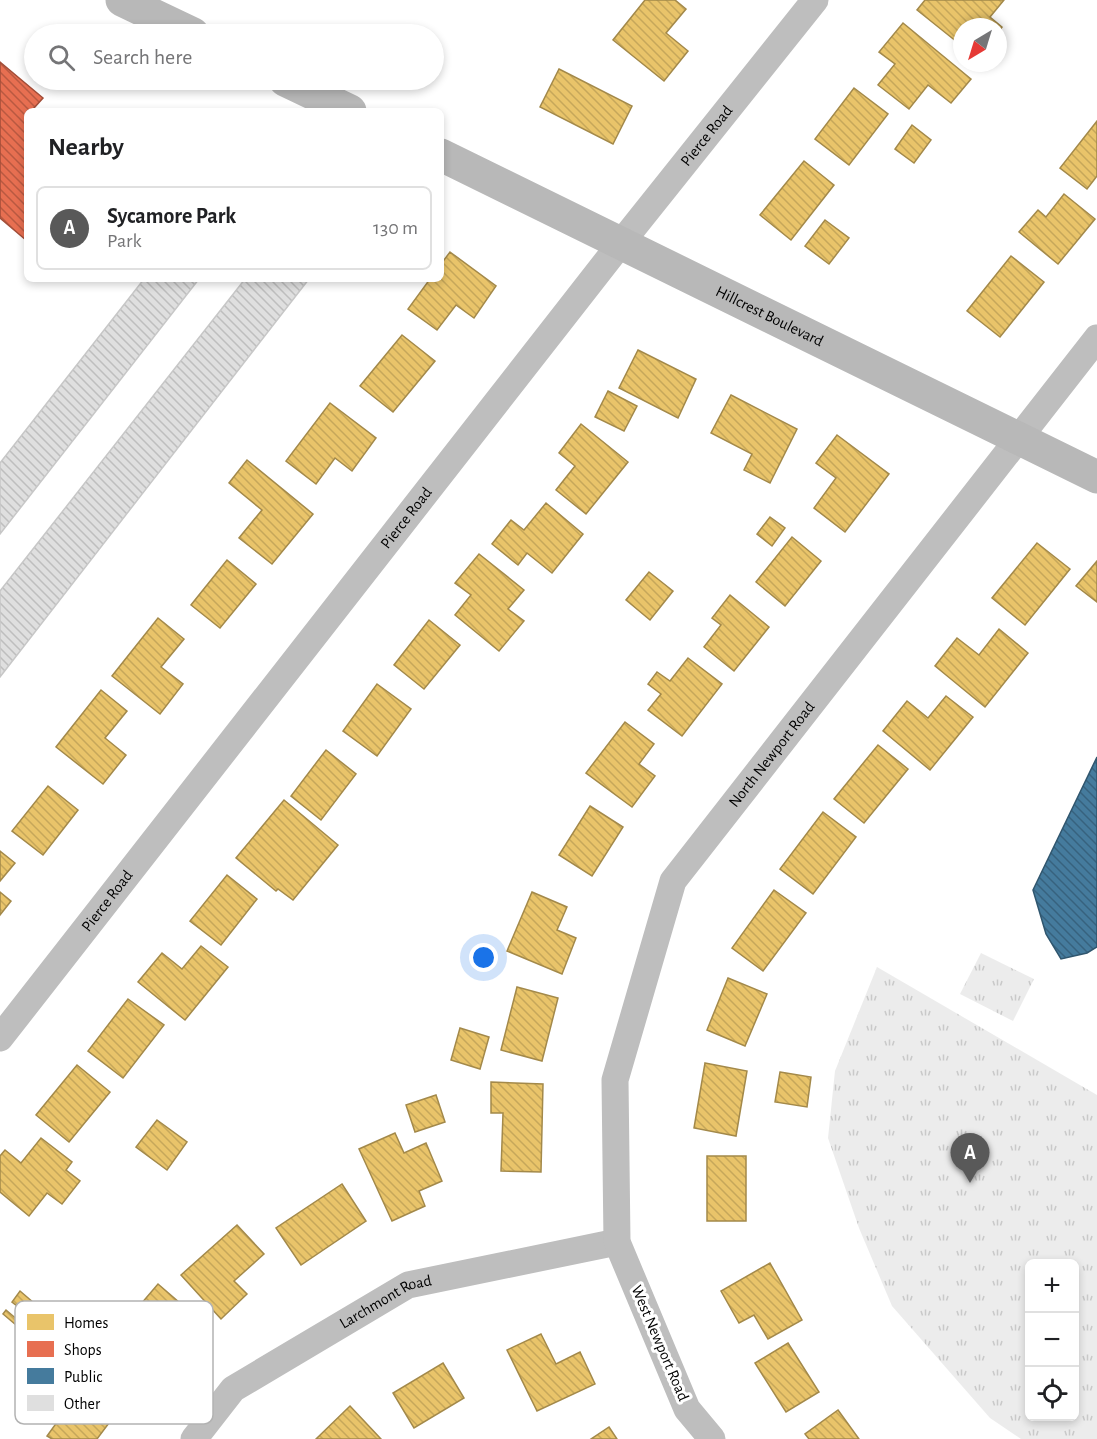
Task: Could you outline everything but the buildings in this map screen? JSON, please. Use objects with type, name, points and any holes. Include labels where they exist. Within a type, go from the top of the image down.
[{"type":"street","points":[[122,0],[172,24]]},
{"type":"street","name":"Pierce Road","points":[[0,1038],[621,243],[815,0]]},
{"type":"street","points":[[306,90],[344,108]]},
{"type":"street","name":"Hillcrest Boulevard","points":[[444,156],[1097,477]]},
{"type":"street","name":"North Newport Road","points":[[617,1242],[615,1080],[673,881],[1097,338]]},
{"type":"street","name":"Larchmont Road","points":[[213,1415],[233,1389],[408,1285],[617,1242]]},
{"type":"street","name":"West Newport Road","points":[[617,1242],[687,1409],[712,1439]]},
{"type":"street","name":"Larchmont Road","points":[[194,1439],[206,1424]]},
{"type":"green space","points":[[981,953],[1034,979],[1013,1021],[960,994]]},
{"type":"green space","points":[[877,967],[1097,1095],[1097,1439],[1021,1439],[990,1418],[892,1306],[859,1228],[828,1138],[835,1071]]},
{"type":"place","name":"Sycamore Park","points":[[970,1183]]}]
